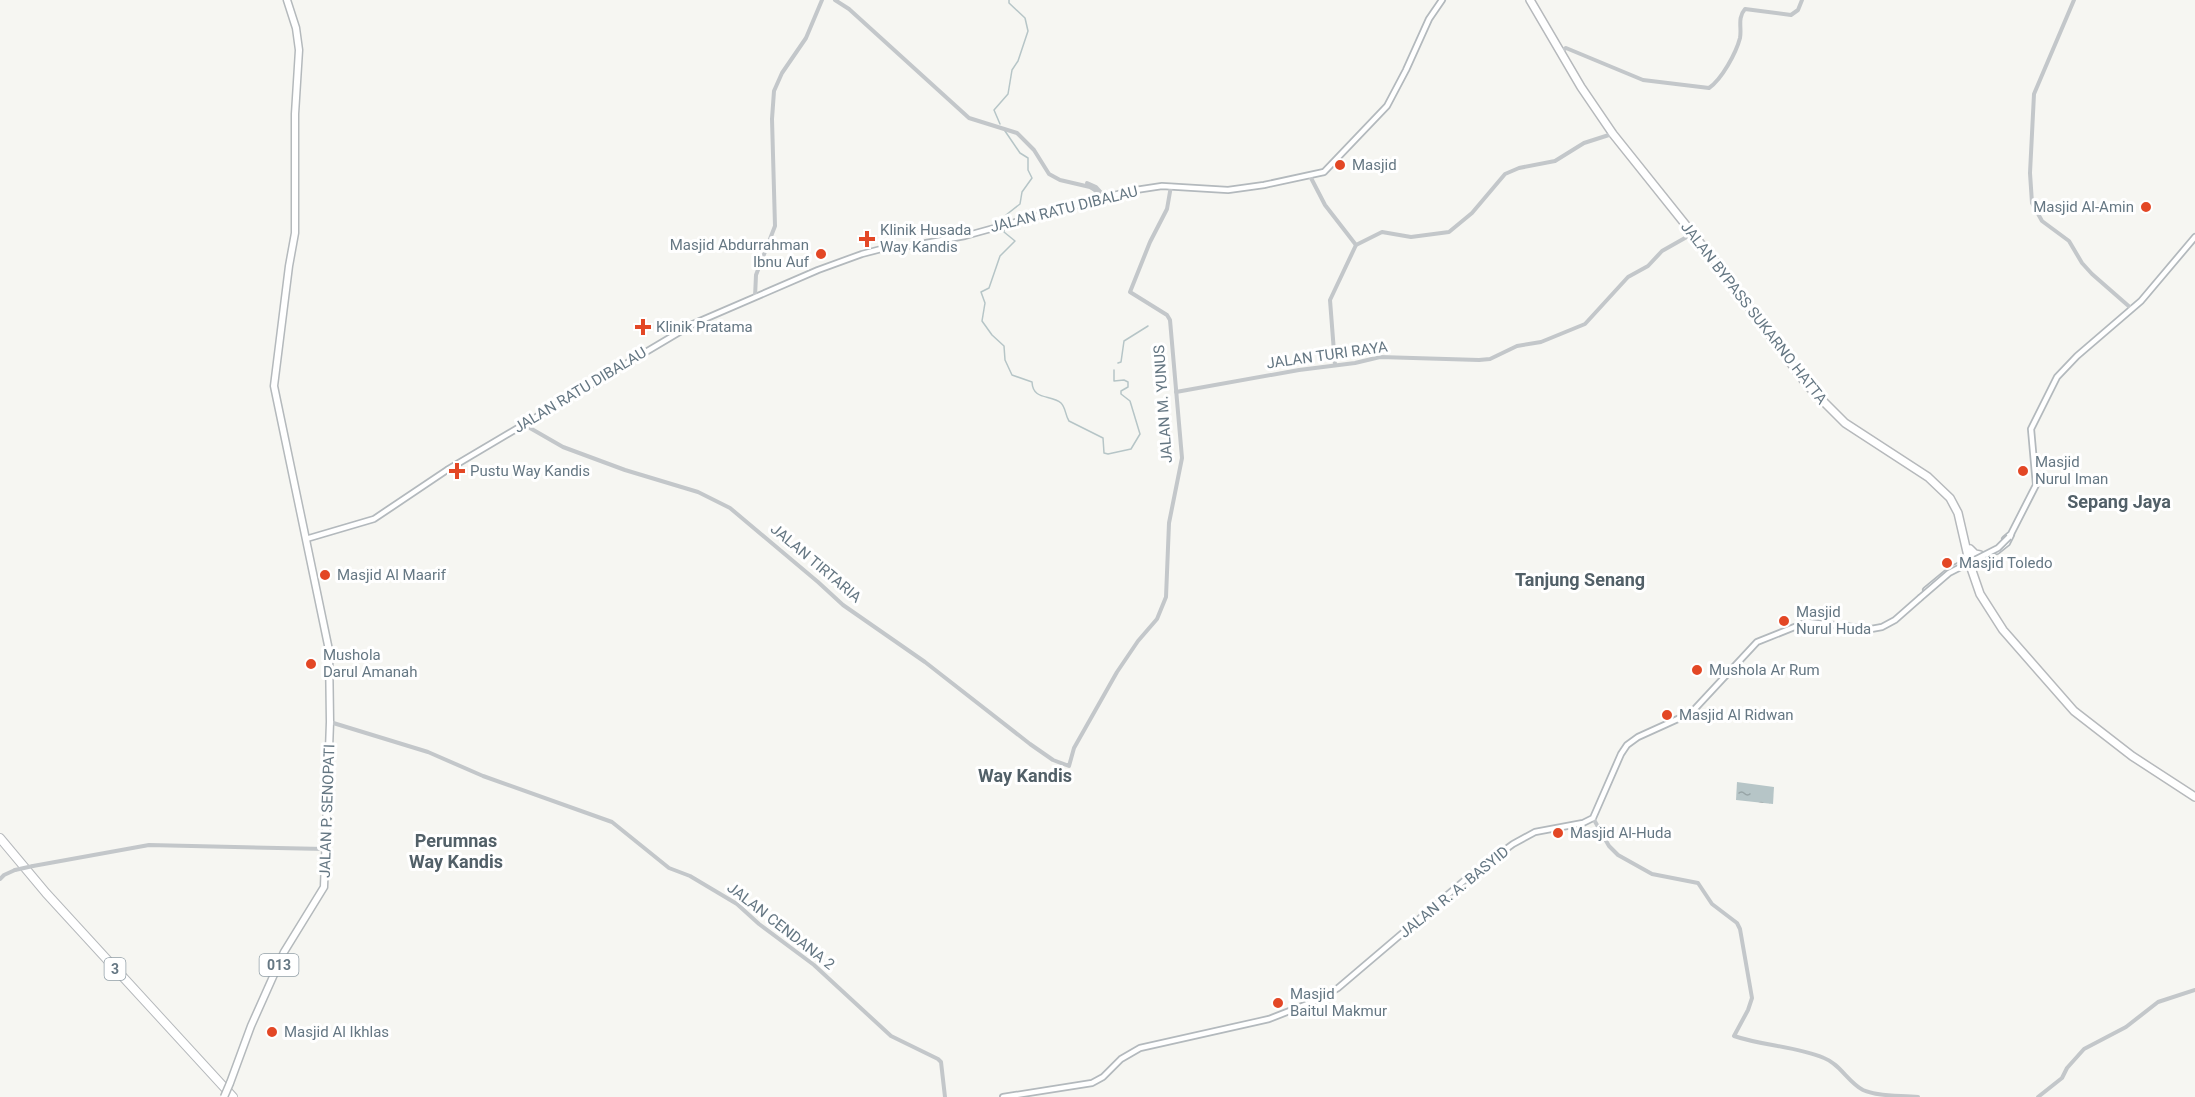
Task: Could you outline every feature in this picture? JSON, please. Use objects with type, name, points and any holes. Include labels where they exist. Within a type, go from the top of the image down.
[{"type":"highway","name":"JALAN BYPASS SUKARNO HATTA","points":[[1531,0],[1591,98],[1638,163],[1721,265],[1821,396],[1857,428],[1909,462],[1940,486],[1954,504],[1971,563],[1987,606],[2000,626],[2083,719],[2132,756],[2195,792]]},
{"type":"highway","name":"JALAN BYPASS SUKARNO HATTA","points":[[1531,0],[1581,87],[1613,134],[1817,396],[1845,423],[1909,462]]},
{"type":"highway","points":[[1968,550],[1975,554],[1971,563]]},
{"type":"highway","name":"JALAN BYPASS SUKARNO HATTA","points":[[2161,772],[2195,797]]},
{"type":"highway","name":"3","points":[[0,838],[46,893],[233,1097]]},
{"type":"highway","name":"3","points":[[0,843],[226,1097]]},
{"type":"main road","name":"JALAN P. SENOPATI","points":[[226,1097],[251,1026],[284,952],[323,889],[330,722],[329,650],[274,386],[295,233],[295,114],[299,50],[296,28],[287,0]]},
{"type":"main road","name":"JALAN RATU DIBALAU","points":[[306,539],[374,519],[447,470],[677,332],[818,270],[872,251],[965,236],[1099,198],[1158,186],[1228,190],[1310,176],[1329,169],[1355,138],[1387,106],[1429,19],[1442,0]]},
{"type":"main road","points":[[1914,603],[1943,579],[2004,546],[2010,539],[2036,485],[2030,433],[2057,377],[2077,356],[2133,309],[2165,275],[2195,237]]},
{"type":"main road","points":[[1593,818],[1627,745],[1638,737],[1691,713],[1755,644],[1807,622],[1882,627],[1895,620],[1948,573],[1995,550],[2010,535]]},
{"type":"main road","name":"JALAN R. A. BASYID","points":[[1003,1097],[1092,1083],[1121,1059],[1140,1048],[1269,1019],[1326,996],[1352,978],[1472,874],[1513,844],[1535,832],[1583,823],[1593,818]]},
{"type":"street","points":[[756,297],[757,272],[775,226],[772,105],[775,86],[802,44],[822,0]]},
{"type":"street","points":[[835,0],[849,9],[967,116],[977,122],[1018,131],[1032,145],[1050,173],[1065,180],[1094,185],[1105,197]]},
{"type":"street","points":[[1563,51],[1566,48],[1643,80],[1709,88],[1721,75],[1738,43],[1741,33],[1740,16],[1744,9],[1791,15],[1798,10],[1803,0]]},
{"type":"street","points":[[2074,0],[2034,94],[2030,173],[2032,203],[2041,220],[2069,242],[2087,268],[2133,309]]},
{"type":"street","points":[[1002,128],[1017,133],[1029,144],[1049,174],[1060,180],[1090,187],[1095,190],[1099,198]]},
{"type":"street","points":[[1335,365],[1329,304],[1331,294],[1356,245],[1382,232],[1411,237],[1449,232],[1472,213],[1505,174],[1518,168],[1555,161],[1584,143],[1613,134]]},
{"type":"street","points":[[1310,176],[1325,204],[1356,245]]},
{"type":"street","name":"JALAN M. YUNUS","points":[[1069,766],[1074,748],[1116,672],[1157,619],[1164,604],[1168,579],[1169,523],[1181,463],[1169,317],[1130,292],[1150,242],[1167,208],[1171,186]]},
{"type":"street","name":"JALAN TURI RAYA","points":[[1176,392],[1385,357],[1485,360],[1517,346],[1541,342],[1585,324],[1628,277],[1648,266],[1662,251],[1693,234]]},
{"type":"street","name":"JALAN TIRTARIA","points":[[522,424],[563,447],[625,470],[698,492],[730,507],[843,605],[926,662],[1030,744],[1053,760],[1069,766]]},
{"type":"street","name":"JALAN CENDANA 2","points":[[330,722],[429,752],[489,778],[612,822],[669,868],[690,876],[737,904],[767,931],[814,965],[891,1036],[938,1059],[941,1062],[945,1097]]},
{"type":"street","points":[[1593,818],[1609,846],[1618,855],[1652,874],[1698,883],[1712,904],[1739,926],[1752,998],[1734,1036],[1824,1058],[1844,1072],[1863,1090],[1918,1097]]},
{"type":"street","points":[[0,879],[4,874],[15,870],[149,845],[325,849]]},
{"type":"street","points":[[2038,1097],[2062,1078],[2069,1065],[2084,1049],[2126,1027],[2157,1002],[2195,990]]},
{"type":"water","points":[[1737,782],[1774,787],[1773,804],[1736,800]]},
{"type":"waterway","points":[[1000,124],[994,110],[1008,94],[1012,70],[1018,61],[1028,31],[1025,18],[1009,3],[1009,0]]},
{"type":"waterway","points":[[1005,131],[1020,153],[1028,158],[1028,170],[1032,178],[1022,192],[1020,204],[1006,215],[1005,223]]},
{"type":"waterway","points":[[1004,227],[1004,232],[1015,241],[1000,256],[989,288],[981,292],[985,303],[982,321],[1004,346],[1005,360],[1012,375],[1032,382],[1033,388],[1039,395],[1061,403],[1069,421],[1103,438],[1104,453],[1108,454],[1131,449],[1140,434],[1130,401],[1121,394],[1121,391],[1128,387],[1128,382],[1114,381],[1114,370]]},
{"type":"waterway","points":[[1118,363],[1121,362],[1124,341],[1148,326]]},
{"type":"place","name":"Masjid","points":[[1340,165]]},
{"type":"place","name":"Masjid Al-Amin","points":[[2146,207]]},
{"type":"place","name":"Klinik Husada Way Kandis","points":[[867,239]]},
{"type":"place","name":"Masjid Abdurrahman Ibnu Auf","points":[[821,254]]},
{"type":"place","name":"Klinik Pratama","points":[[643,327]]},
{"type":"place","name":"Pustu Way Kandis","points":[[457,471]]},
{"type":"place","name":"Masjid Nurul Iman","points":[[2023,471]]},
{"type":"place","name":"Masjid Toledo","points":[[1947,563]]},
{"type":"place","name":"Masjid Al Maarif","points":[[325,575]]},
{"type":"place","name":"Masjid Nurul Huda","points":[[1784,621]]},
{"type":"place","name":"Mushola Darul Amanah","points":[[311,664]]},
{"type":"place","name":"Mushola Ar Rum","points":[[1697,670]]},
{"type":"place","name":"Masjid Al Ridwan","points":[[1667,715]]},
{"type":"place","name":"Masjid Al-Huda","points":[[1558,833]]},
{"type":"place","name":"Masjid Baitul Makmur","points":[[1278,1003]]},
{"type":"place","name":"Masjid Al Ikhlas","points":[[272,1032]]},
{"type":"district","name":"Sepang Jaya","points":[[2119,501]]},
{"type":"district","name":"Tanjung Senang","points":[[1580,579]]},
{"type":"district","name":"Way Kandis","points":[[1025,775]]},
{"type":"district","name":"Perumnas Way Kandis","points":[[456,850]]}]
